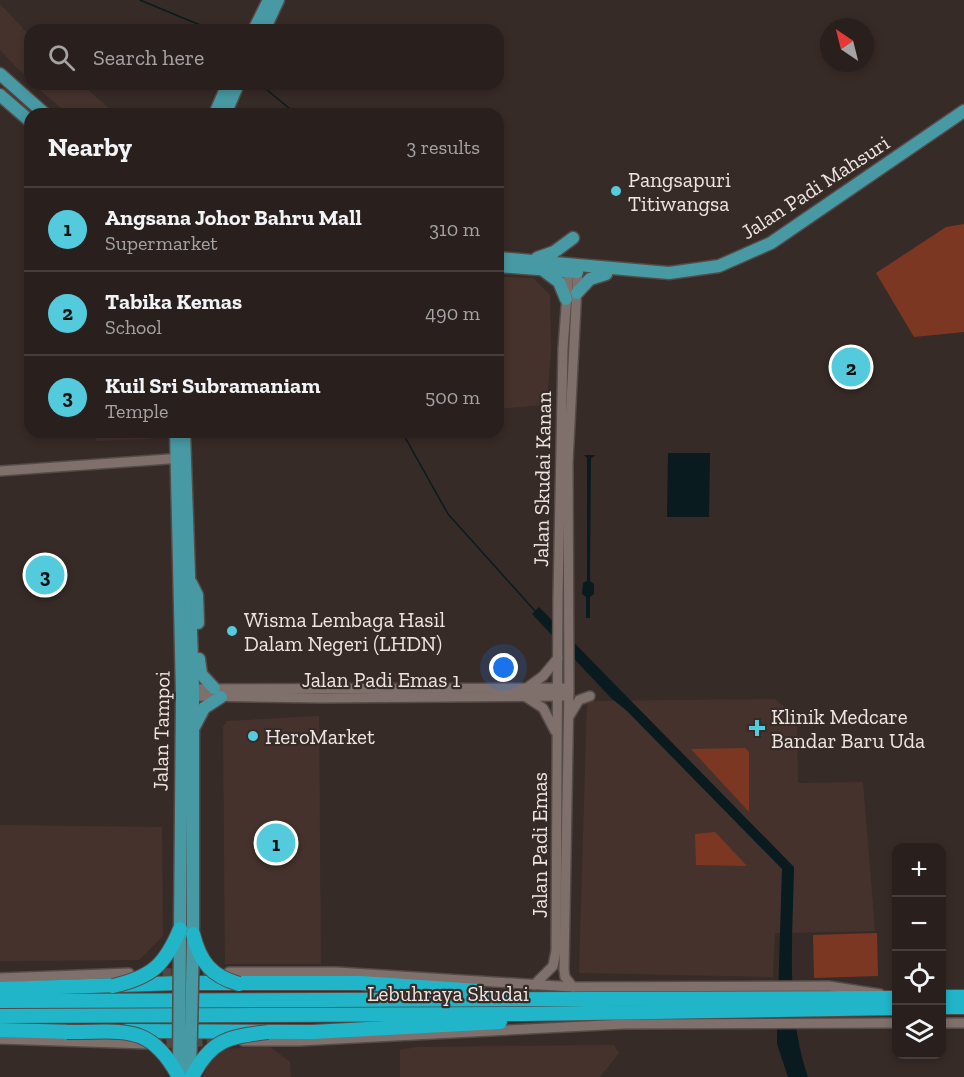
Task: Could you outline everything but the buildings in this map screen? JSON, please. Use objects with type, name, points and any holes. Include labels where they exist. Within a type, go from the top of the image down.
[{"type":"highway","points":[[113,986],[136,980],[155,970],[187,929],[206,966],[222,979],[239,984]]},
{"type":"highway","points":[[0,988],[186,983],[340,983],[492,992],[539,999]]},
{"type":"highway","points":[[946,997],[964,997]]},
{"type":"highway","name":"Lebuhraya Skudai","points":[[0,1016],[524,1014],[759,1005],[805,998],[892,1001]]},
{"type":"highway","name":"Lebuhraya Skudai","points":[[0,1000],[539,999],[759,1005]]},
{"type":"highway","points":[[946,1007],[964,1007]]},
{"type":"highway","points":[[66,1032],[339,1031],[508,1022],[524,1014]]},
{"type":"highway","points":[[0,1030],[143,1036],[163,1051],[179,1077]]},
{"type":"highway","points":[[191,1077],[202,1058],[221,1041],[232,1036],[268,1032]]},
{"type":"main road","points":[[257,24],[269,0]]},
{"type":"main road","points":[[267,24],[278,0]]},
{"type":"main road","points":[[0,74],[38,108]]},
{"type":"main road","points":[[219,108],[229,90]]},
{"type":"main road","points":[[226,108],[231,90]]},
{"type":"main road","points":[[22,94],[29,108]]},
{"type":"main road","points":[[0,95],[24,116]]},
{"type":"main road","points":[[12,107],[24,112]]},
{"type":"main road","name":"Jalan Padi Mahsuri","points":[[504,267],[543,270],[573,267],[669,273],[701,270],[741,258],[771,243],[964,111]]},
{"type":"main road","name":"Jalan Padi Mahsuri","points":[[504,258],[530,259],[606,274],[693,278],[742,266],[775,249],[964,120]]},
{"type":"main road","points":[[530,259],[554,252],[573,238]]},
{"type":"main road","points":[[543,270],[559,282],[571,296],[590,279],[606,274]]},
{"type":"main road","name":"Jalan Tampoi","points":[[177,438],[188,579],[187,929]]},
{"type":"main road","name":"Jalan Tampoi","points":[[183,438],[180,459],[187,692],[192,734],[185,1030]]},
{"type":"main road","points":[[188,579],[197,596],[200,670],[204,679],[218,693],[204,708],[192,734]]},
{"type":"main road","points":[[179,1077],[185,1030]]},
{"type":"main road","points":[[185,1030],[191,1077]]},
{"type":"street","name":"Jalan Skudai Kanan","points":[[564,692],[569,666],[568,462],[573,267]]},
{"type":"street","name":"Jalan Skudai Kanan","points":[[564,692],[558,612],[563,348],[571,296]]},
{"type":"street","points":[[0,471],[180,459]]},
{"type":"street","points":[[558,739],[549,714],[525,693],[554,666],[560,652]]},
{"type":"street","name":"Jalan Padi Emas 1","points":[[187,692],[564,692]]},
{"type":"street","name":"Jalan Padi Emas","points":[[564,692],[568,720],[564,970],[565,977],[573,987]]},
{"type":"street","name":"Jalan Padi Emas","points":[[534,985],[553,966],[556,951],[558,739],[564,692]]},
{"type":"street","points":[[568,720],[579,700],[590,696]]},
{"type":"street","points":[[230,972],[337,972],[573,987],[759,1005],[814,1023],[892,1023]]},
{"type":"street","points":[[0,978],[129,973]]},
{"type":"street","points":[[243,1041],[310,1041],[624,1024],[805,998],[849,988],[892,1000]]},
{"type":"street","points":[[946,1023],[964,1023]]},
{"type":"street","points":[[0,1040],[147,1044]]},
{"type":"shaded area","points":[[0,4],[24,30],[24,75],[0,50]]},
{"type":"shaded area","points":[[40,90],[88,90],[109,108],[61,108]]},
{"type":"shaded area","points":[[964,224],[964,332],[914,337],[876,273],[946,227]]},
{"type":"shaded area","points":[[504,277],[533,278],[550,295],[551,350],[547,401],[542,405],[504,408]]},
{"type":"shaded area","points":[[96,438],[152,438],[150,439],[96,441]]},
{"type":"shaded area","points":[[668,453],[710,453],[709,517],[667,517]]},
{"type":"shaded area","points":[[584,455],[596,455],[591,458],[590,581],[594,584],[594,594],[590,597],[590,618],[586,618],[586,597],[582,594],[583,583],[587,581],[587,458]]},
{"type":"shaded area","points":[[539,607],[794,867],[793,1000],[801,1052],[808,1077],[788,1077],[777,1044],[782,869],[627,711],[611,698],[532,614]]},
{"type":"shaded area","points":[[775,699],[797,718],[798,783],[863,782],[875,931],[775,933],[773,977],[579,973],[587,701]]},
{"type":"shaded area","points":[[319,716],[321,964],[225,964],[223,727],[227,721]]},
{"type":"shaded area","points":[[745,748],[749,752],[749,812],[691,749]]},
{"type":"shaded area","points":[[0,825],[162,827],[163,936],[139,960],[0,961]]},
{"type":"shaded area","points":[[715,832],[747,866],[696,865],[695,834]]},
{"type":"shaded area","points":[[877,933],[878,976],[814,978],[813,935]]},
{"type":"shaded area","points":[[614,1045],[619,1053],[600,1077],[400,1077],[400,1050],[417,1047]]},
{"type":"shaded area","points":[[269,1046],[290,1062],[291,1077],[203,1077],[209,1061],[224,1049]]},
{"type":"waterway","points":[[140,0],[198,24]]},
{"type":"waterway","points":[[267,90],[289,108]]},
{"type":"waterway","points":[[405,438],[448,514],[535,611]]},
{"type":"tunnel","points":[[149,973],[216,972]]},
{"type":"tunnel","points":[[153,1044],[223,1041]]},
{"type":"place","name":"Pangsapuri Titiwangsa","points":[[616,191]]},
{"type":"place","name":"Tabika Kemas","points":[[851,367]]},
{"type":"place","name":"Kuil Sri Subramaniam","points":[[45,575]]},
{"type":"place","name":"Wisma Lembaga Hasil Dalam Negeri (LHDN)","points":[[232,631]]},
{"type":"place","name":"Klinik Medcare Bandar Baru Uda","points":[[757,728]]},
{"type":"place","name":"HeroMarket","points":[[253,736]]},
{"type":"place","name":"Angsana Johor Bahru Mall","points":[[276,843]]}]
